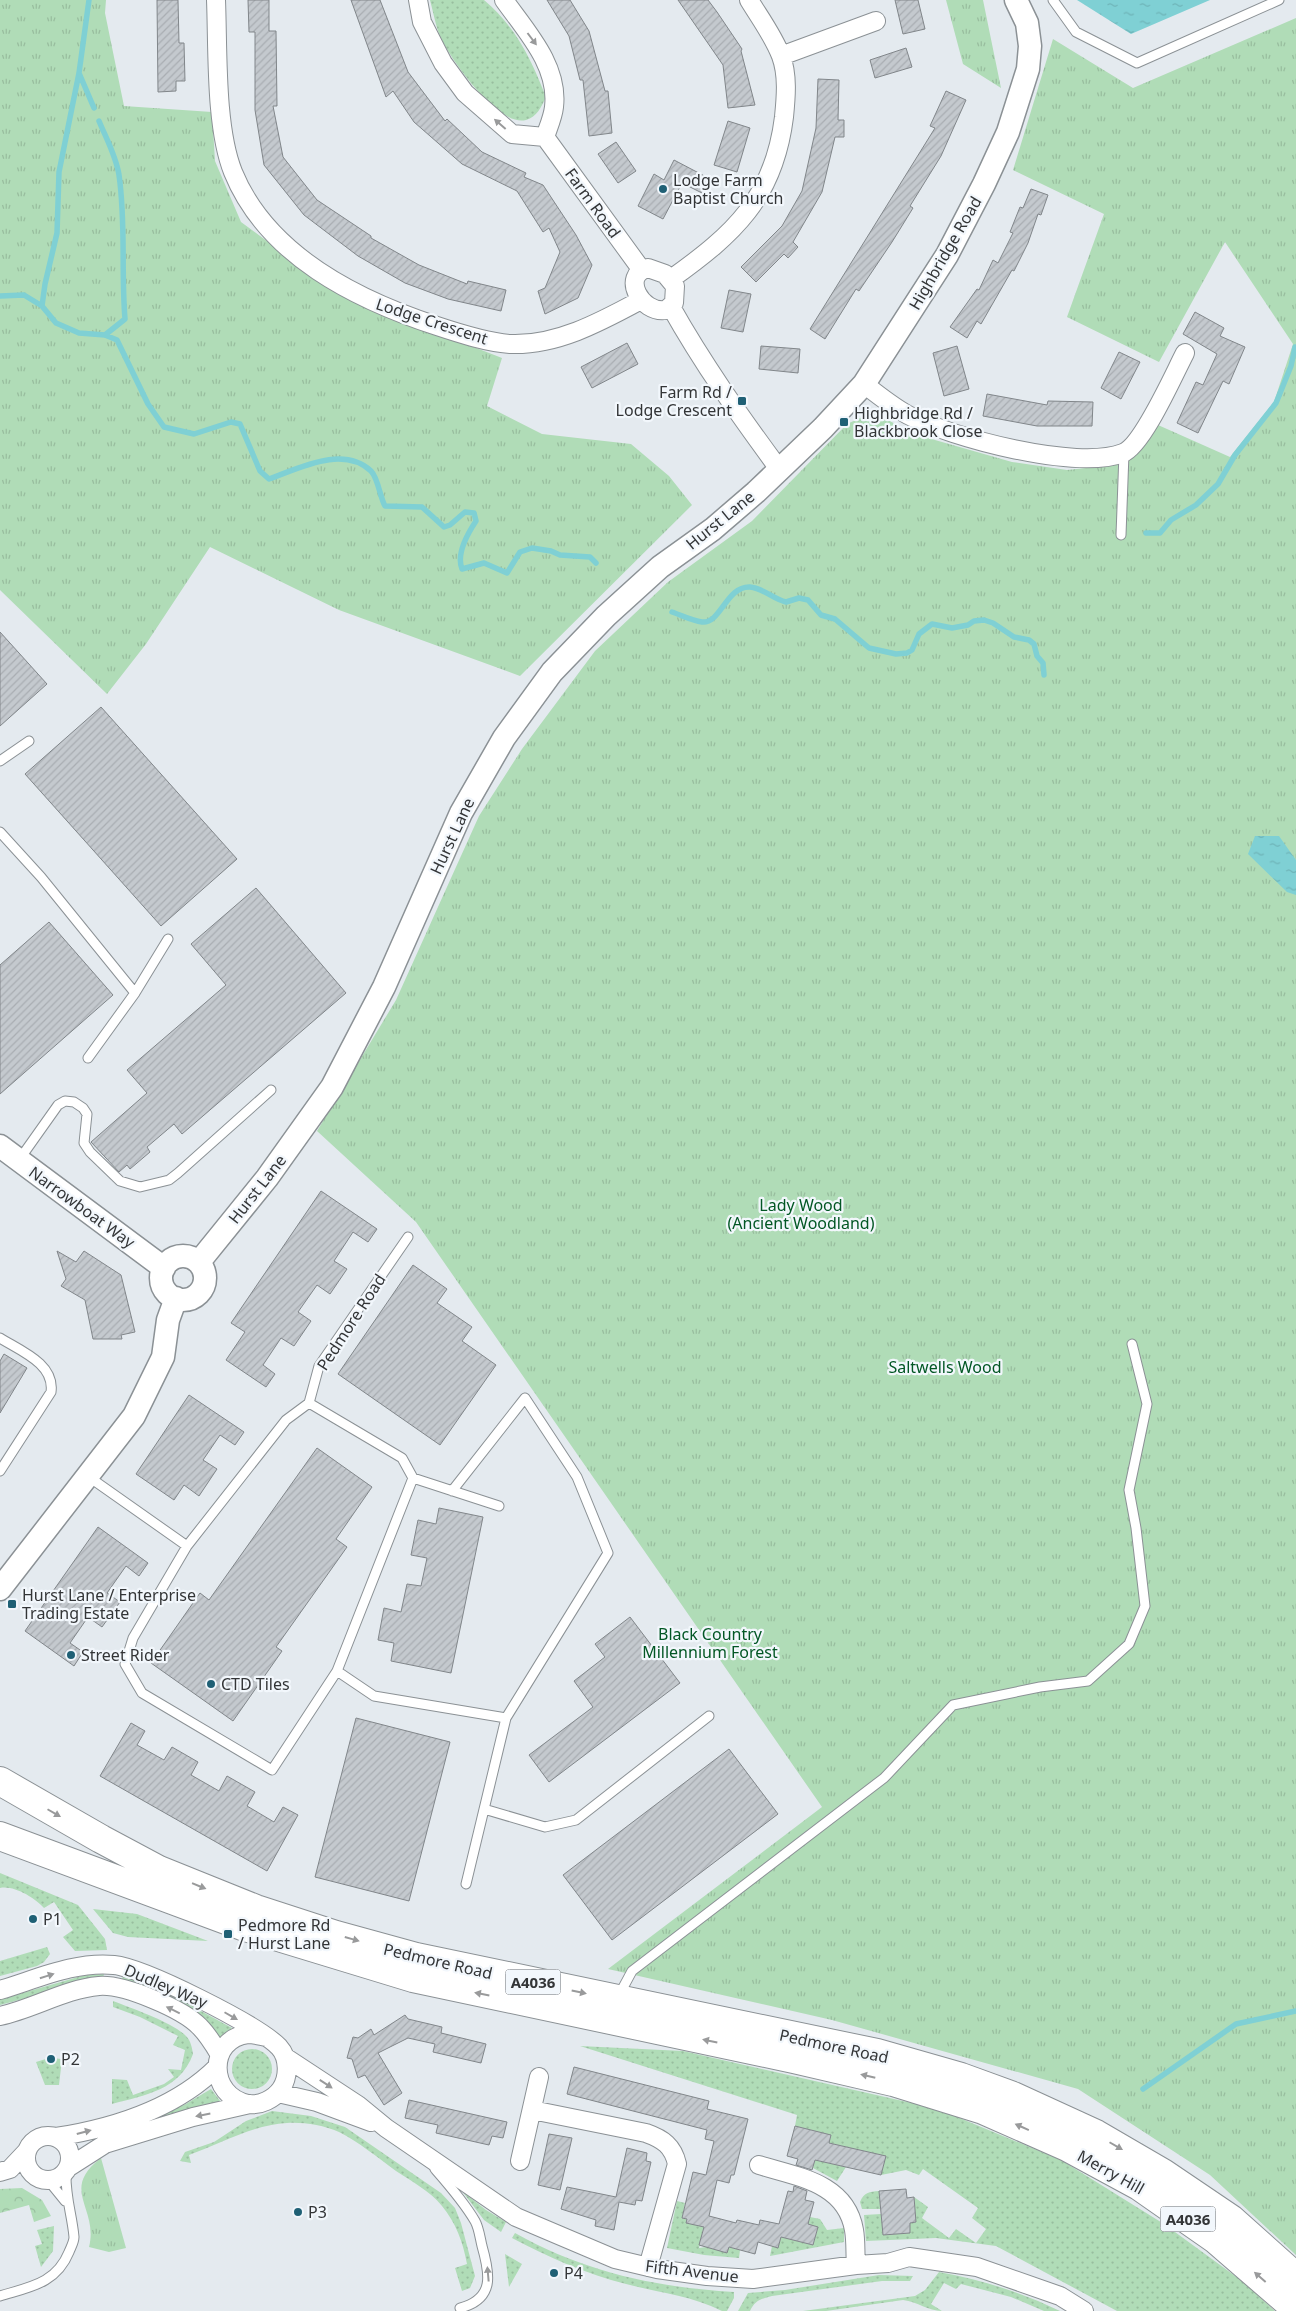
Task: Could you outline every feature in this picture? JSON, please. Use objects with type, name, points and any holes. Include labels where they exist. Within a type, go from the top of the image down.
[{"type":"highway","name":"Pedmore Road","points":[[4,1782],[101,1840],[159,1870],[256,1909],[416,1958],[877,2053],[970,2080],[1014,2096],[1069,2136]]},
{"type":"highway","points":[[0,1817],[14,1826],[154,1894]]},
{"type":"highway","name":"Pedmore Road","points":[[0,1836],[242,1926],[414,1978],[893,2082],[1069,2136]]},
{"type":"highway","points":[[0,1856],[106,1895],[154,1894]]},
{"type":"highway","name":"Merry Hill","points":[[1069,2136],[1096,2134],[1163,2173],[1231,2219],[1296,2277]]},
{"type":"highway","name":"Merry Hill","points":[[1069,2136],[1215,2239],[1296,2310]]},
{"type":"street","name":"Lodge Crescent","points":[[216,0],[219,93],[226,146],[233,172],[268,228],[294,253],[316,269],[341,286],[395,313],[481,339],[511,344],[552,339],[570,333],[614,316],[642,300]]},
{"type":"street","points":[[418,0],[422,22],[426,30],[443,63],[465,93],[512,134],[545,137],[554,107],[552,79],[537,46],[504,0]]},
{"type":"street","points":[[671,279],[717,245],[733,228],[756,200],[771,175],[778,150],[786,99],[781,56],[749,0]]},
{"type":"street","name":"Highbridge Road","points":[[779,469],[823,428],[864,384],[946,255],[1008,132],[1028,69],[1030,46],[1027,23],[1016,0]]},
{"type":"street","points":[[781,56],[876,21]]},
{"type":"street","name":"Farm Road","points":[[545,137],[641,269]]},
{"type":"street","points":[[655,268],[671,279],[676,292],[671,307],[666,310],[657,310],[642,300],[635,282],[641,269],[655,268]]},
{"type":"street","points":[[671,307],[691,343],[779,469]]},
{"type":"street","points":[[864,384],[908,415],[929,424],[1020,451],[1064,457],[1098,457],[1124,453],[1141,436],[1185,353]]},
{"type":"street","name":"Hurst Lane","points":[[199,1262],[267,1178],[332,1087],[384,987],[461,813],[504,738],[552,672],[606,616],[660,567],[713,529],[779,469]]},
{"type":"street","name":"Narrowboat Way","points":[[0,1146],[164,1268]]},
{"type":"street","points":[[177,1256],[192,1258],[199,1262],[205,1278],[201,1290],[188,1299],[176,1298],[164,1288],[161,1281],[164,1268],[168,1262],[177,1256]]},
{"type":"street","points":[[0,1589],[89,1477],[134,1416],[163,1357],[168,1320],[176,1298]]},
{"type":"street","name":"Dudley Way","points":[[0,1990],[70,1968],[114,1965],[130,1968],[199,1999],[267,2037]]},
{"type":"street","name":"Dudley Way","points":[[0,2016],[76,1991],[99,1986],[119,1988],[179,2012],[199,2025],[218,2061]]},
{"type":"street","points":[[250,2034],[267,2037],[280,2047],[285,2057],[286,2076],[278,2093],[262,2103],[193,2117],[105,2144],[54,2180],[5,2170],[26,2152],[35,2140],[42,2136],[56,2137],[100,2127],[170,2102],[203,2081],[232,2040],[243,2035],[250,2034]]},
{"type":"street","name":"Fifth Avenue","points":[[285,2057],[358,2105],[386,2128],[516,2217],[615,2259],[648,2267],[706,2276],[752,2279],[856,2265],[888,2263],[909,2257],[977,2267],[1060,2296],[1084,2311]]},
{"type":"street","points":[[218,2061],[218,2079],[225,2092],[236,2101],[251,2104]]},
{"type":"street","points":[[520,2161],[539,2077]]},
{"type":"street","name":"Fifth Avenue","points":[[278,2093],[317,2102],[386,2128]]},
{"type":"street","points":[[532,2110],[646,2133],[659,2137],[668,2144],[674,2153],[677,2164],[648,2267]]},
{"type":"street","points":[[56,2137],[68,2148],[71,2156],[68,2169]]},
{"type":"street","points":[[26,2152],[26,2160],[38,2177]]},
{"type":"street","points":[[760,2166],[812,2181],[840,2197],[850,2213],[854,2231],[856,2265]]},
{"type":"lane","points":[[1053,0],[1076,32],[1138,64],[1279,0]]},
{"type":"lane","points":[[1120,534],[1124,453]]},
{"type":"lane","points":[[0,762],[29,740]]},
{"type":"lane","points":[[0,832],[41,876],[134,992]]},
{"type":"lane","points":[[88,1058],[168,939]]},
{"type":"lane","points":[[19,1160],[58,1105],[66,1101],[74,1102],[83,1108],[87,1114],[84,1143],[90,1152],[120,1181],[140,1188],[153,1185],[178,1173],[271,1090]]},
{"type":"lane","name":"Pedmore Road","points":[[309,1403],[319,1366],[408,1237]]},
{"type":"lane","points":[[0,1338],[44,1367],[50,1374],[53,1383],[51,1392],[0,1471]]},
{"type":"lane","points":[[616,2000],[632,1971],[884,1778],[954,1706],[1040,1687],[1088,1681],[1129,1644],[1145,1606],[1136,1528],[1129,1490],[1147,1404],[1132,1344]]},
{"type":"lane","points":[[452,1491],[525,1398],[576,1477],[608,1553],[506,1718],[466,1884]]},
{"type":"lane","points":[[413,1478],[337,1670],[272,1770],[142,1693],[125,1664],[133,1638],[187,1546],[286,1420],[309,1403],[402,1458],[413,1478],[499,1506]]},
{"type":"lane","points":[[89,1477],[187,1546]]},
{"type":"lane","points":[[337,1670],[374,1696],[506,1718]]},
{"type":"lane","points":[[484,1809],[545,1827],[576,1820],[709,1716]]},
{"type":"lane","points":[[415,2148],[453,2189],[476,2224],[488,2268],[489,2282],[480,2298],[460,2308]]},
{"type":"lane","points":[[0,2296],[43,2283],[61,2266],[74,2240],[67,2203],[68,2169]]},
{"type":"lane","points":[[38,2177],[52,2185],[67,2203]]},
{"type":"green space","points":[[0,0],[106,0],[105,13],[124,106],[212,112],[215,161],[241,222],[340,295],[502,358],[487,406],[542,434],[631,444],[669,476],[692,505],[520,676],[339,610],[210,547],[146,644],[107,694],[0,590]]},
{"type":"green space","points":[[430,0],[484,0],[495,10],[521,44],[546,97],[536,114],[530,119],[515,120],[502,113],[475,88],[452,58],[444,44],[439,34]]},
{"type":"green space","points":[[946,0],[983,0],[1001,88],[963,64]]},
{"type":"green space","name":"Saltwells Wood","points":[[1296,18],[1296,2255],[1210,2175],[1078,2089],[832,2020],[608,1969],[822,1807],[416,1222],[317,1131],[396,1000],[479,816],[522,749],[595,651],[668,582],[752,521],[847,424],[873,412],[914,434],[1012,462],[1067,470],[1104,466],[1128,460],[1158,425],[1230,457],[1274,402],[1293,344],[1225,242],[1159,362],[1067,317],[1104,214],[1013,170],[1053,39],[1133,88]]},
{"type":"green space","points":[[0,1873],[78,1905],[105,1939],[107,1950],[75,1951],[63,1937],[73,1930],[54,1902],[44,1908],[18,1890],[0,1888]]},
{"type":"green space","points":[[93,1909],[137,1914],[208,1941],[128,1937],[113,1933]]},
{"type":"green space","points":[[47,1947],[50,1954],[44,1962],[37,1966],[0,1976],[0,1961]]},
{"type":"green space","points":[[104,1974],[103,1978],[0,2005],[0,1999],[85,1975]]},
{"type":"green space","points":[[123,1975],[168,1993],[232,2028],[220,2038],[200,2018],[188,2010],[149,1990],[122,1980]]},
{"type":"green space","points":[[113,2001],[152,2016],[180,2031],[189,2040],[193,2054],[180,2076],[170,2083],[149,2094],[112,2104],[112,2079],[127,2080],[133,2095],[164,2084],[174,2077],[168,2069],[181,2070],[185,2050],[173,2045],[178,2036],[140,2017],[113,2007]]},
{"type":"green space","points":[[580,2046],[683,2051],[938,2109],[1061,2160],[1164,2224],[1242,2281],[1275,2311],[1117,2311],[996,2246],[936,2238],[866,2241],[864,2215],[881,2214],[883,2235],[910,2233],[910,2223],[916,2222],[914,2197],[928,2207],[922,2218],[949,2238],[956,2229],[976,2243],[986,2229],[972,2218],[978,2208],[923,2169],[919,2175],[906,2170],[881,2175],[885,2156],[829,2143],[831,2135],[795,2126],[797,2115]]},
{"type":"green space","points":[[252,2049],[266,2055],[272,2069],[266,2083],[252,2089],[238,2083],[232,2069],[238,2055]]},
{"type":"green space","points":[[49,2058],[62,2059],[59,2085],[45,2085],[36,2062]]},
{"type":"green space","points":[[211,2089],[221,2102],[202,2105],[123,2131],[122,2127],[184,2105]]},
{"type":"green space","points":[[272,2111],[311,2116],[345,2127],[441,2193],[455,2208],[461,2223],[475,2276],[470,2288],[462,2291],[455,2268],[467,2264],[461,2240],[455,2226],[442,2206],[420,2187],[361,2145],[339,2132],[326,2127],[306,2124],[274,2124],[249,2131],[189,2155],[191,2163],[180,2161],[185,2152],[214,2142],[246,2121]]},
{"type":"green space","points":[[101,2158],[126,2248],[109,2252],[89,2247],[91,2233],[81,2190],[83,2180],[89,2169]]},
{"type":"green space","points":[[815,2160],[846,2167],[837,2181],[813,2168]]},
{"type":"green space","points":[[22,2188],[42,2200],[51,2216],[34,2222],[29,2205],[0,2213],[0,2189]]},
{"type":"green space","points":[[462,2191],[486,2210],[506,2222],[501,2232],[484,2220]]},
{"type":"green space","points":[[879,2191],[881,2209],[862,2209],[860,2202],[863,2196],[870,2192]]},
{"type":"green space","points":[[677,2201],[685,2203],[682,2218],[704,2225],[699,2248],[706,2247],[727,2252],[729,2247],[740,2250],[739,2258],[704,2255],[667,2248]]},
{"type":"green space","points":[[810,2217],[820,2219],[827,2230],[844,2228],[844,2242],[770,2256],[772,2246],[778,2248],[781,2237],[813,2245],[818,2227],[808,2224]]},
{"type":"green space","points":[[54,2226],[53,2251],[41,2267],[35,2246],[42,2244],[37,2230]]},
{"type":"green space","points":[[515,2233],[541,2247],[594,2267],[621,2275],[676,2286],[734,2292],[734,2298],[727,2311],[722,2311],[698,2301],[611,2280],[539,2252],[512,2238]]},
{"type":"green space","points":[[505,2254],[522,2264],[509,2287]]},
{"type":"green space","points":[[939,2272],[1001,2287],[1060,2311],[1044,2311],[1011,2297],[961,2284],[956,2289],[944,2283],[931,2304],[942,2311],[932,2310],[903,2300],[826,2311],[803,2311],[915,2296],[925,2290]]},
{"type":"green space","points":[[879,2275],[913,2276],[910,2281],[882,2281],[772,2296],[759,2300],[750,2311],[738,2311],[748,2293],[785,2290]]},
{"type":"water","points":[[1077,0],[1210,0],[1131,34]]},
{"type":"water","points":[[1255,836],[1279,836],[1296,860],[1296,895],[1287,892],[1248,854]]},
{"type":"building","points":[[157,0],[178,0],[179,43],[184,43],[185,81],[176,81],[176,91],[158,92]]},
{"type":"building","points":[[248,0],[269,0],[269,31],[276,31],[277,106],[273,106],[283,157],[317,200],[371,236],[371,238],[419,265],[467,284],[468,281],[506,290],[501,311],[448,299],[405,283],[358,256],[304,215],[264,165],[255,110],[255,32],[249,32]]},
{"type":"building","points":[[351,0],[380,0],[408,72],[445,121],[447,119],[482,152],[526,173],[524,177],[543,185],[576,235],[592,265],[578,298],[545,314],[538,291],[545,288],[560,252],[549,228],[543,232],[517,191],[462,164],[414,122],[393,91],[386,97]]},
{"type":"building","points":[[547,0],[570,0],[589,31],[605,91],[608,91],[612,133],[589,136],[583,80],[580,80],[569,36]]},
{"type":"building","points":[[678,0],[708,0],[717,12],[742,49],[755,105],[728,108],[723,65]]},
{"type":"building","points":[[895,0],[918,0],[925,29],[903,34]]},
{"type":"building","points":[[906,48],[912,67],[875,78],[870,60]]},
{"type":"building","points":[[818,79],[839,80],[838,120],[844,120],[844,137],[835,137],[822,192],[793,242],[798,247],[788,258],[784,254],[756,282],[741,267],[782,226],[802,191],[816,128]]},
{"type":"building","points":[[946,91],[966,100],[941,156],[910,206],[913,208],[892,242],[859,291],[856,289],[825,339],[810,329],[935,128],[930,126]]},
{"type":"building","points":[[728,121],[750,128],[737,172],[714,165]]},
{"type":"building","points":[[616,142],[636,171],[618,183],[598,154]]},
{"type":"building","name":"Lodge Farm Baptist Church","points":[[674,160],[714,181],[706,195],[682,183],[663,219],[638,206],[654,174],[664,180]]},
{"type":"building","points":[[1031,189],[1048,195],[1041,215],[1038,214],[1028,243],[1014,271],[1012,270],[981,324],[977,321],[967,338],[950,327],[977,289],[979,290],[993,260],[998,263],[1013,233],[1010,232],[1020,207],[1023,208]]},
{"type":"building","points":[[729,290],[751,294],[743,332],[721,328]]},
{"type":"building","points":[[1195,312],[1224,328],[1220,336],[1245,347],[1229,384],[1223,381],[1198,433],[1177,423],[1196,382],[1203,385],[1217,354],[1183,334]]},
{"type":"building","points":[[627,343],[638,364],[592,388],[581,367]]},
{"type":"building","points":[[761,346],[800,349],[798,373],[759,369]]},
{"type":"building","points":[[957,346],[969,389],[944,396],[933,353]]},
{"type":"building","points":[[1119,352],[1140,362],[1121,399],[1101,388]]},
{"type":"building","points":[[987,394],[1047,405],[1048,401],[1093,402],[1092,426],[1037,426],[983,416]]},
{"type":"building","points":[[0,632],[47,684],[0,726]]},
{"type":"building","points":[[101,707],[237,859],[161,926],[25,774]]},
{"type":"building","points":[[256,888],[346,993],[182,1134],[174,1124],[147,1147],[150,1152],[130,1169],[127,1165],[119,1172],[91,1142],[147,1093],[127,1070],[226,985],[191,944]]},
{"type":"building","points":[[49,922],[113,995],[0,1094],[0,965]]},
{"type":"building","points":[[321,1191],[377,1229],[368,1242],[353,1232],[334,1261],[347,1269],[330,1294],[317,1285],[298,1312],[311,1321],[294,1346],[281,1338],[263,1365],[275,1374],[266,1387],[226,1360],[245,1332],[231,1323]]},
{"type":"building","points":[[57,1251],[76,1262],[84,1251],[121,1275],[135,1332],[121,1335],[122,1339],[93,1339],[85,1300],[61,1286],[66,1279]]},
{"type":"building","points":[[413,1265],[447,1289],[437,1303],[472,1327],[462,1341],[496,1365],[440,1445],[338,1374]]},
{"type":"building","points":[[4,1354],[27,1368],[0,1413],[0,1361]]},
{"type":"building","points":[[189,1395],[244,1432],[235,1445],[220,1435],[203,1460],[217,1469],[199,1496],[184,1485],[174,1500],[136,1474]]},
{"type":"building","points":[[317,1448],[372,1487],[336,1539],[347,1547],[276,1647],[282,1651],[233,1721],[151,1663],[200,1593],[209,1600]]},
{"type":"building","points":[[439,1508],[483,1517],[451,1673],[391,1661],[394,1643],[378,1640],[384,1608],[401,1612],[407,1584],[421,1586],[427,1558],[411,1555],[418,1520],[436,1524]]},
{"type":"building","points":[[98,1527],[148,1563],[139,1576],[126,1566],[107,1593],[120,1602],[102,1627],[88,1617],[70,1643],[83,1652],[74,1666],[25,1631]]},
{"type":"building","points":[[630,1617],[680,1683],[549,1782],[529,1755],[593,1707],[574,1681],[605,1657],[595,1644]]},
{"type":"building","points":[[356,1718],[450,1742],[409,1901],[315,1877]]},
{"type":"building","points":[[131,1723],[145,1731],[137,1745],[164,1760],[172,1747],[198,1762],[191,1775],[219,1791],[227,1776],[255,1792],[247,1806],[274,1822],[283,1807],[298,1815],[267,1871],[100,1776]]},
{"type":"building","points":[[729,1749],[778,1814],[612,1940],[563,1875]]},
{"type":"building","points":[[405,2015],[408,2019],[442,2027],[441,2033],[486,2044],[481,2063],[433,2052],[435,2044],[408,2038],[378,2053],[402,2093],[384,2105],[365,2075],[358,2078],[352,2059],[347,2058],[353,2037],[358,2038],[371,2029],[374,2035]]},
{"type":"building","points":[[574,2067],[709,2101],[707,2109],[748,2119],[734,2175],[731,2175],[729,2183],[717,2180],[709,2216],[736,2223],[737,2220],[759,2225],[760,2220],[779,2224],[788,2191],[793,2192],[794,2186],[807,2191],[805,2200],[814,2202],[808,2224],[818,2227],[813,2245],[781,2237],[778,2248],[758,2242],[755,2254],[729,2247],[727,2253],[699,2245],[704,2227],[686,2223],[687,2219],[682,2218],[693,2172],[706,2175],[714,2141],[705,2139],[707,2130],[567,2094]]},
{"type":"building","points":[[409,2100],[507,2122],[503,2138],[492,2136],[489,2145],[436,2133],[438,2125],[405,2118]]},
{"type":"building","points":[[795,2126],[831,2135],[829,2143],[886,2156],[881,2175],[815,2160],[812,2170],[796,2165],[798,2159],[787,2156]]},
{"type":"building","points":[[549,2134],[572,2138],[560,2190],[538,2185]]},
{"type":"building","points":[[627,2148],[647,2153],[646,2161],[651,2162],[642,2201],[636,2200],[635,2205],[619,2202],[614,2230],[595,2226],[596,2220],[561,2209],[567,2187],[616,2197]]},
{"type":"building","points":[[906,2189],[907,2198],[914,2197],[916,2222],[910,2223],[910,2233],[883,2235],[879,2191]]},
{"type":"waterway","points":[[42,306],[57,233],[59,172],[79,73],[89,0]]},
{"type":"waterway","points":[[79,73],[94,108]]},
{"type":"waterway","points":[[99,121],[118,168],[123,229],[125,319],[105,335]]},
{"type":"waterway","points":[[0,296],[24,295],[42,306],[56,323],[79,333],[105,335],[117,340],[148,404],[164,427],[194,434],[231,422],[240,424],[260,471],[269,479],[321,461],[348,460],[360,463],[371,471],[385,506],[422,507],[444,527],[450,525],[465,512],[474,513],[476,521],[466,538],[462,550],[462,569],[484,563],[507,573],[520,552],[532,548],[551,551],[560,555],[590,557],[596,563]]},
{"type":"waterway","points":[[1146,533],[1160,533],[1171,520],[1196,505],[1218,484],[1235,455],[1276,403],[1291,366],[1295,347]]},
{"type":"waterway","points":[[672,612],[702,622],[709,621],[735,592],[742,588],[750,587],[764,591],[786,602],[799,598],[808,600],[821,615],[835,619],[869,648],[896,654],[907,653],[912,650],[919,634],[932,624],[952,628],[984,620],[993,623],[1014,637],[1029,640],[1034,644],[1037,656],[1043,663],[1044,675]]},
{"type":"waterway","points":[[1143,2089],[1236,2024],[1296,2011]]},
{"type":"place","name":"Lodge Farm Baptist Church","points":[[663,189]]},
{"type":"place","name":"Farm Rd / Lodge Crescent","points":[[742,401]]},
{"type":"place","name":"Highbridge Rd / Blackbrook Close","points":[[844,422]]},
{"type":"place","name":"Hurst Lane / Enterprise Trading Estate","points":[[12,1604]]},
{"type":"place","name":"Street Rider","points":[[71,1655]]},
{"type":"place","name":"CTD Tiles","points":[[211,1684]]},
{"type":"place","name":"P1","points":[[33,1919]]},
{"type":"place","name":"Pedmore Rd / Hurst Lane","points":[[228,1934]]},
{"type":"place","name":"P2","points":[[51,2059]]},
{"type":"place","name":"P3","points":[[298,2212]]},
{"type":"place","name":"P4","points":[[554,2273]]},
{"type":"park label","name":"Lady Wood (Ancient Woodland)","points":[[801,1214]]},
{"type":"park label","name":"Black Country Millennium Forest","points":[[710,1643]]}]
